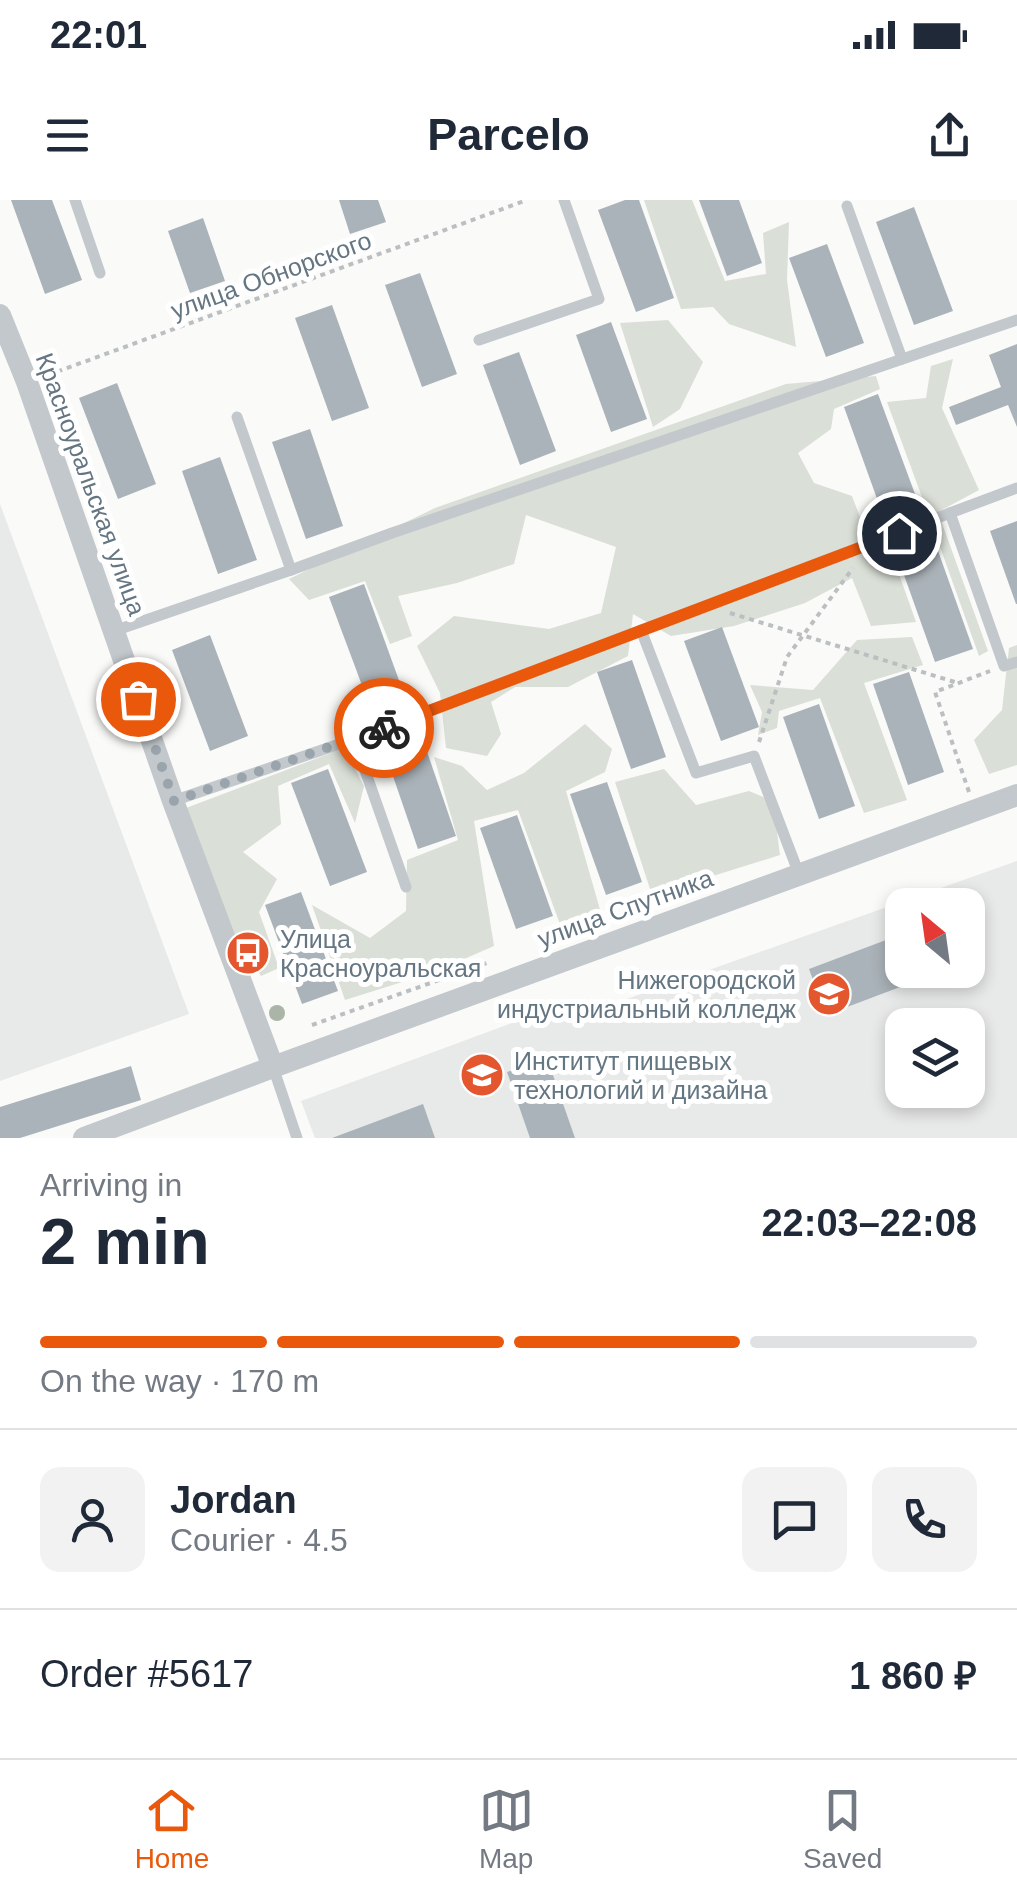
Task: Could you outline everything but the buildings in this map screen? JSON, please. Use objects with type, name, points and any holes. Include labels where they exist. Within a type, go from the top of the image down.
[{"type":"street","name":"Красноуральская улица","points":[[0,315],[28,382],[174,801],[273,1067]]},
{"type":"street","name":"улица Спутника","points":[[84,1138],[1017,795]]},
{"type":"lane","points":[[75,200],[100,273]]},
{"type":"lane","points":[[479,340],[599,299],[564,200]]},
{"type":"lane","points":[[848,206],[902,359]]},
{"type":"lane","points":[[114,630],[1017,320]]},
{"type":"lane","points":[[237,417],[291,570]]},
{"type":"lane","points":[[174,801],[354,739],[1017,488]]},
{"type":"lane","points":[[950,513],[1011,664]]},
{"type":"lane","points":[[641,630],[696,774],[754,756],[799,874]]},
{"type":"lane","points":[[354,739],[406,887]]},
{"type":"lane","points":[[273,1067],[298,1138]]},
{"type":"path","name":"улица Обнорского","points":[[28,382],[527,200]]},
{"type":"path","points":[[754,756],[787,657],[873,542]]},
{"type":"path","points":[[706,606],[958,683]]},
{"type":"path","points":[[969,794],[934,692],[1011,664]]},
{"type":"shaded area","points":[[644,200],[692,200],[725,281],[766,274],[763,233],[789,222],[787,280],[796,347],[729,324],[713,307],[681,309]]},
{"type":"shaded area","points":[[668,320],[703,362],[680,409],[653,427],[620,323]]},
{"type":"shaded area","points":[[953,359],[942,408],[979,490],[938,512],[988,651],[979,656],[939,544],[894,560],[916,622],[871,626],[852,578],[805,603],[734,626],[671,636],[633,614],[628,656],[568,687],[515,687],[491,702],[501,734],[487,756],[446,748],[440,693],[417,646],[454,616],[549,629],[601,613],[616,547],[526,515],[514,564],[457,583],[398,596],[412,636],[390,644],[365,581],[309,600],[289,579],[435,508],[786,384],[876,376],[880,389],[834,409],[831,429],[798,453],[814,483],[852,496],[863,525],[923,500],[887,402],[926,398],[931,366]]},
{"type":"shaded area","points":[[0,504],[189,1014],[0,1081]]},
{"type":"shaded area","points":[[912,637],[923,665],[864,683],[907,800],[864,813],[820,698],[779,711],[777,728],[758,735],[762,712],[750,685],[813,690],[857,640]]},
{"type":"shaded area","points":[[1017,645],[1017,765],[989,774],[974,740],[1002,710],[1009,648]]},
{"type":"shaded area","points":[[585,724],[612,749],[605,772],[566,791],[601,913],[561,927],[518,810],[474,821],[494,946],[434,972],[345,1000],[312,905],[370,938],[406,911],[407,860],[458,840],[434,757],[462,766],[487,790],[524,773]]},
{"type":"shaded area","points":[[344,748],[364,786],[355,823],[329,764],[278,786],[281,824],[243,852],[277,879],[259,912],[279,968],[261,976],[220,915],[186,808]]},
{"type":"shaded area","points":[[664,769],[696,805],[749,791],[773,801],[780,855],[652,895],[615,782]]},
{"type":"shaded area","name":"Нижегородской индустриальный колледж","points":[[1017,861],[1017,1138],[315,1138],[301,1101],[555,1007],[573,1018],[885,908],[885,988],[985,988],[985,888],[941,888]]},
{"type":"way so far","points":[[138,699],[174,801],[384,728]]},
{"type":"place","name":"Улица Красноуральская","points":[[248,953]]},
{"type":"place","name":"Нижегородской индустриальный колледж","points":[[829,994]]},
{"type":"place","name":"Институт пищевых технологий и дизайна","points":[[482,1075]]},
{"type":"route","points":[[384,728],[899,533]]}]
